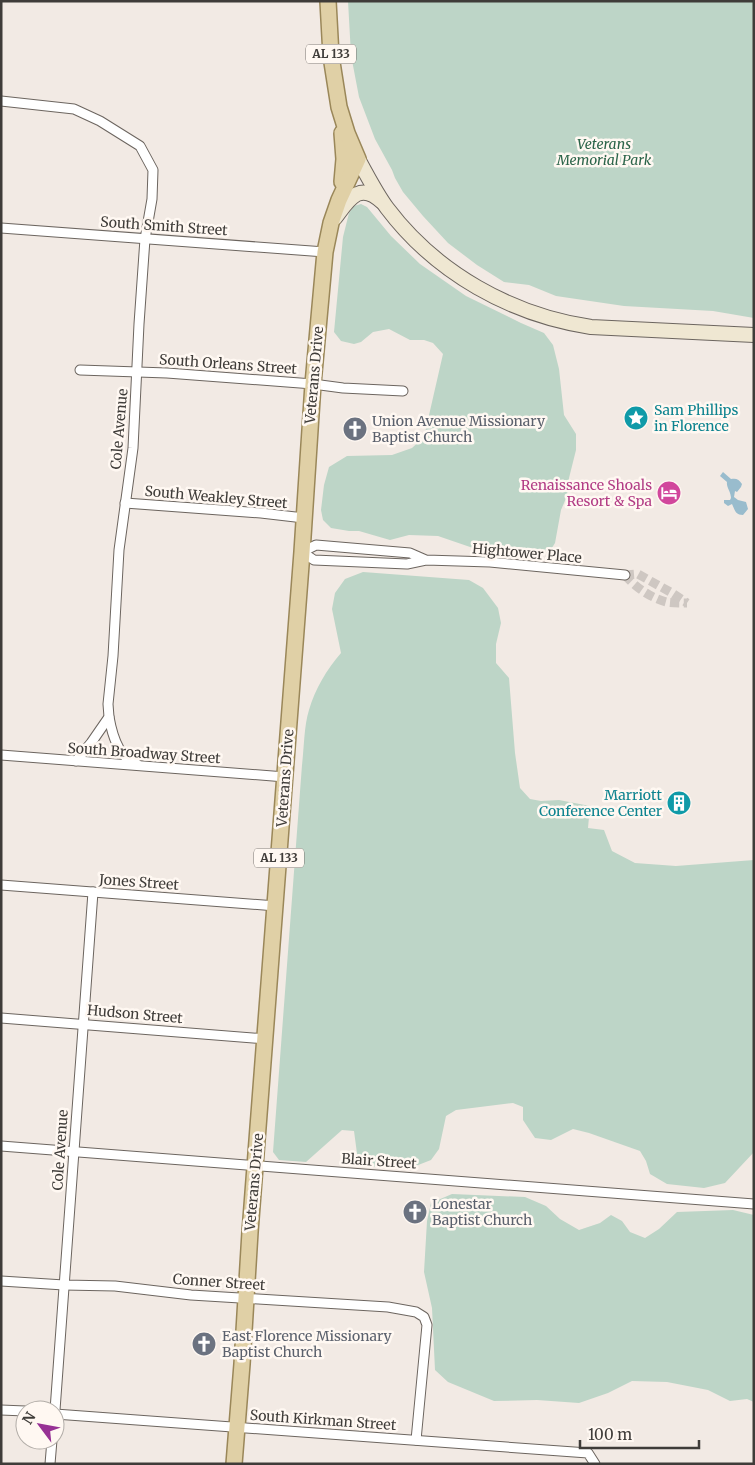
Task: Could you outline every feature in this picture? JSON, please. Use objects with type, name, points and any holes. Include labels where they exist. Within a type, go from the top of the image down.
[{"type":"main road","name":"AL 133","points":[[328,1],[331,56],[339,107],[358,159]]},
{"type":"main road","points":[[339,107],[344,159],[339,200]]},
{"type":"main road","points":[[358,159],[386,207],[401,226],[428,252],[466,282],[501,300],[537,314],[591,327],[754,335]]},
{"type":"main road","name":"Veterans Drive","points":[[234,1464],[313,384],[325,252],[339,200],[358,159]]},
{"type":"main road","points":[[332,223],[351,196],[365,193],[372,195],[386,207]]},
{"type":"street","name":"Cole Avenue","points":[[1,101],[74,109],[100,121],[140,146],[153,170],[152,199],[145,238],[132,448],[119,550],[113,656],[108,704],[112,731],[120,749],[132,763],[145,766]]},
{"type":"street","name":"South Smith Street","points":[[1,228],[325,252]]},
{"type":"street","name":"South Orleans Street","points":[[80,370],[137,371],[313,384],[343,388],[403,391]]},
{"type":"street","name":"South Weakley Street","points":[[125,503],[304,518]]},
{"type":"street","name":"Hightower Place","points":[[426,560],[410,553],[316,545],[302,552],[314,560],[407,564],[426,560],[490,562],[625,575]]},
{"type":"street","points":[[76,761],[109,717]]},
{"type":"street","name":"South Broadway Street","points":[[1,755],[285,778]]},
{"type":"street","name":"Jones Street","points":[[1,885],[276,906]]},
{"type":"street","name":"Cole Avenue","points":[[56,1400],[93,892]]},
{"type":"street","name":"Hudson Street","points":[[1,1018],[266,1039]]},
{"type":"street","name":"Blair Street","points":[[1,1146],[754,1204]]},
{"type":"street","name":"Conner Street","points":[[1,1281],[115,1286],[191,1295],[388,1307],[416,1312],[424,1317],[427,1325],[416,1440]]},
{"type":"street","points":[[1,1410],[15,1411]]},
{"type":"street","name":"South Kirkman Street","points":[[65,1413],[588,1453],[595,1464]]},
{"type":"street","points":[[50,1464],[51,1450]]},
{"type":"green space","name":"Veterans Memorial Park","points":[[348,1],[754,1],[754,318],[713,311],[624,306],[556,296],[529,285],[504,282],[448,243],[403,192],[375,139],[359,97],[351,55]]},
{"type":"green space","points":[[361,204],[367,207],[391,236],[420,264],[466,296],[544,333],[553,345],[559,369],[564,415],[576,434],[576,450],[555,543],[550,551],[540,554],[473,548],[438,536],[409,535],[390,540],[359,531],[331,528],[323,520],[321,510],[324,485],[329,467],[347,456],[392,455],[412,448],[424,437],[443,354],[433,343],[424,340],[410,340],[389,329],[373,332],[361,342],[354,344],[341,341],[334,332],[343,237],[349,213],[354,206]]},
{"type":"green space","points":[[363,572],[469,580],[483,588],[498,608],[501,623],[496,644],[496,663],[509,678],[520,788],[530,799],[541,801],[559,800],[590,806],[588,828],[604,830],[612,851],[635,863],[676,866],[754,860],[754,1152],[725,1183],[704,1188],[667,1184],[650,1174],[646,1161],[640,1151],[573,1129],[551,1140],[535,1138],[523,1120],[523,1107],[513,1103],[456,1110],[446,1116],[439,1149],[431,1160],[408,1169],[367,1166],[358,1161],[354,1131],[342,1130],[306,1162],[279,1160],[273,1152],[307,716],[318,687],[341,653],[332,609],[335,593],[345,579]]},
{"type":"green space","points":[[452,1194],[525,1197],[546,1206],[560,1219],[579,1230],[600,1223],[611,1215],[622,1221],[630,1232],[645,1238],[659,1229],[677,1212],[733,1210],[754,1215],[754,1402],[747,1399],[730,1401],[708,1390],[667,1382],[632,1381],[608,1393],[579,1403],[537,1400],[494,1401],[448,1382],[435,1370],[432,1308],[424,1272],[427,1221],[431,1203]]},
{"type":"water","points":[[723,472],[731,479],[737,479],[742,484],[737,492],[735,491],[734,497],[746,502],[748,509],[743,515],[737,513],[732,504],[728,506],[724,503],[724,500],[730,500],[731,498],[727,482],[720,476]]},
{"type":"tunnel","points":[[625,575],[638,574],[687,603]]},
{"type":"tunnel","points":[[625,575],[638,588],[655,598],[666,602],[687,603]]},
{"type":"place","name":"Sam Phillips in Florence","points":[[636,418]]},
{"type":"place","name":"Union Avenue Missionary Baptist Church","points":[[355,429]]},
{"type":"place","name":"Renaissance Shoals Resort & Spa","points":[[669,493]]},
{"type":"place","name":"Marriott Conference Center","points":[[679,803]]},
{"type":"place","name":"Lonestar Baptist Church","points":[[415,1212]]},
{"type":"place","name":"East Florence Missionary Baptist Church","points":[[204,1344]]}]
